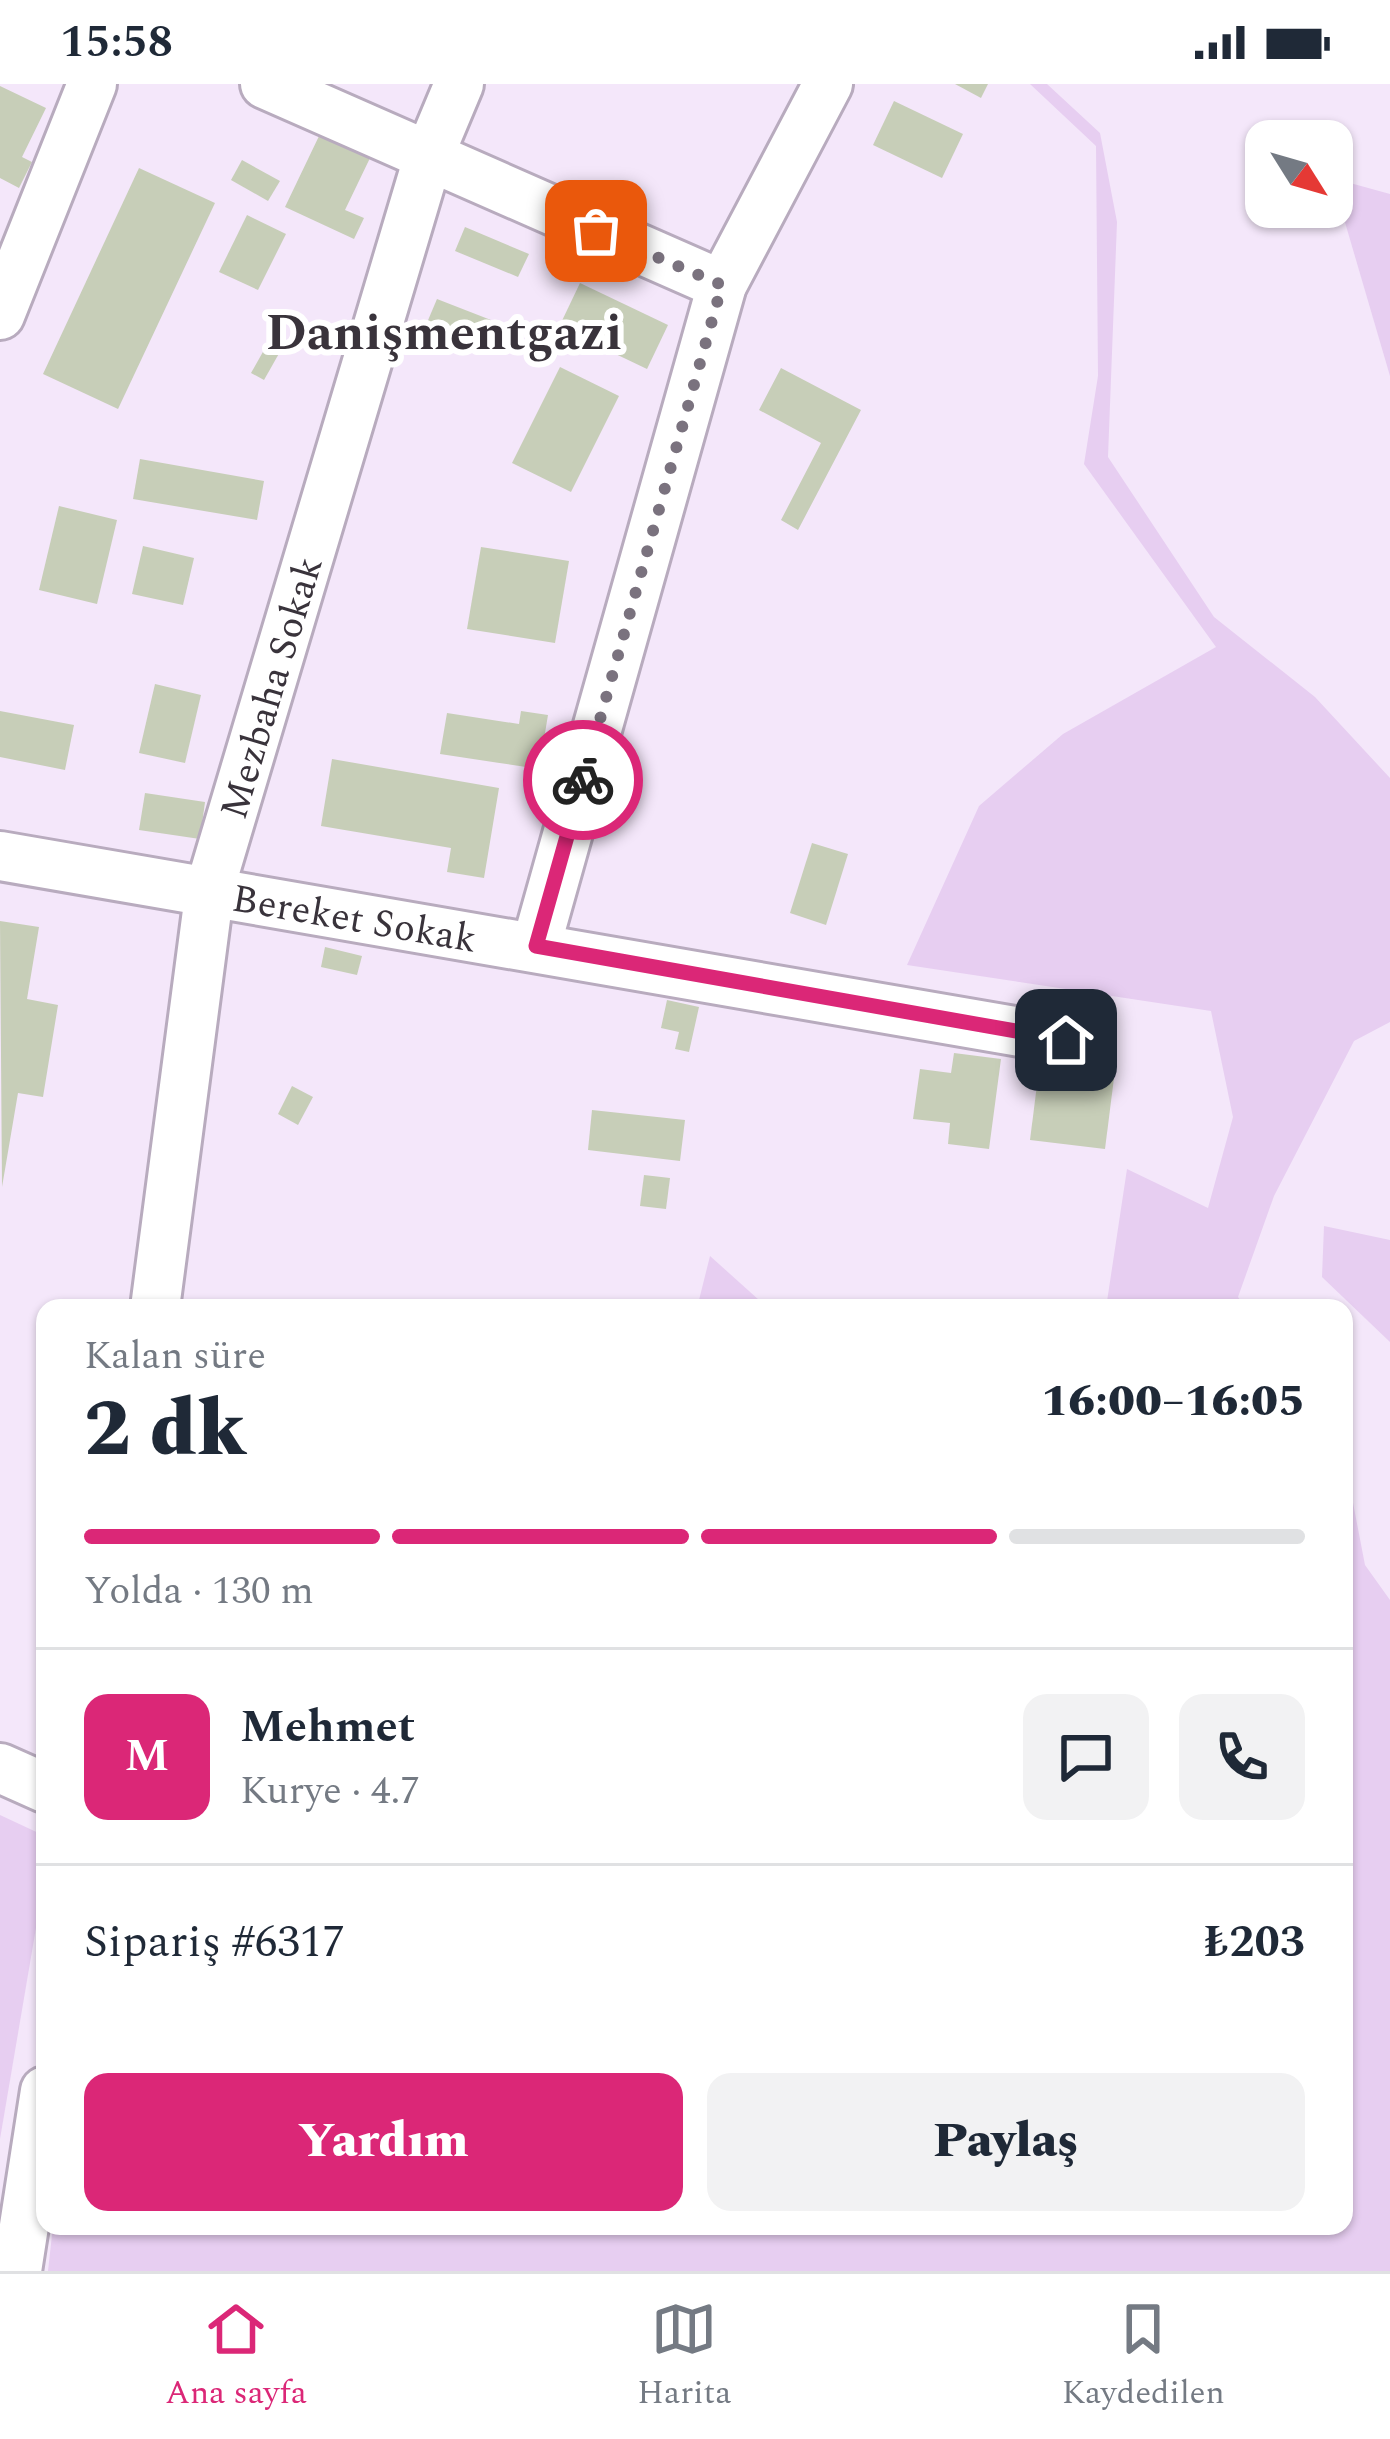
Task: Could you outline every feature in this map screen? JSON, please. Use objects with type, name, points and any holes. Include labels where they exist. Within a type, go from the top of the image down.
[{"type":"street","points":[[0,315],[92,84]]},
{"type":"street","points":[[265,84],[722,285]]},
{"type":"street","name":"Mezbaha Sokak","points":[[156,1299],[210,888],[428,158],[459,84]]},
{"type":"street","points":[[536,946],[722,285],[828,84]]},
{"type":"street","name":"Bereket Sokak","points":[[0,856],[210,888],[1066,1040]]},
{"type":"street","points":[[0,1768],[36,1784]]},
{"type":"street","points":[[17,2271],[36,2149]]},
{"type":"shaded area","points":[[1030,84],[1047,84],[1100,133],[1117,222],[1108,457],[1214,617],[1315,697],[1390,778],[1390,1022],[1354,1041],[1274,1196],[1239,1299],[1107,1299],[1127,1169],[1208,1208],[1233,1117],[1211,1011],[907,965],[979,806],[1063,734],[1216,647],[1084,464],[1098,376],[1096,146]]},
{"type":"shaded area","points":[[1353,184],[1390,194],[1390,376],[1347,228],[1353,228]]},
{"type":"shaded area","points":[[1324,1226],[1390,1240],[1390,1342],[1353,1307],[1353,1299],[1345,1299],[1322,1277]]},
{"type":"shaded area","points":[[710,1256],[758,1299],[699,1299]]},
{"type":"shaded area","points":[[1353,1503],[1365,1565],[1390,1600],[1390,2271],[48,2271],[52,2235],[1353,2235]]},
{"type":"shaded area","points":[[0,1815],[36,1832],[36,1928],[0,2139]]},
{"type":"building","points":[[955,84],[988,84],[981,98]]},
{"type":"building","points":[[0,86],[46,108],[22,157],[32,162],[19,188],[0,178]]},
{"type":"building","points":[[894,101],[963,134],[942,178],[873,145]]},
{"type":"building","points":[[320,134],[370,158],[345,210],[364,218],[354,239],[285,207]]},
{"type":"building","points":[[242,160],[280,181],[268,201],[231,180]]},
{"type":"building","points":[[139,168],[215,203],[118,409],[43,374]]},
{"type":"building","points":[[247,215],[286,234],[258,290],[219,272]]},
{"type":"building","points":[[465,227],[529,254],[518,277],[455,251]]},
{"type":"building","points":[[580,283],[668,325],[647,369],[559,327]]},
{"type":"building","points":[[437,299],[496,322],[485,349],[426,325]]},
{"type":"building","points":[[268,343],[281,350],[264,380],[251,373]]},
{"type":"building","points":[[560,367],[619,396],[571,492],[512,463]]},
{"type":"building","points":[[781,368],[861,410],[798,530],[781,520],[821,443],[759,410]]},
{"type":"building","points":[[140,459],[264,481],[257,520],[133,499]]},
{"type":"building","points":[[59,506],[117,520],[97,604],[39,590]]},
{"type":"building","points":[[143,546],[194,558],[183,605],[132,594]]},
{"type":"building","points":[[481,547],[569,561],[555,643],[467,629]]},
{"type":"building","points":[[155,684],[201,695],[185,763],[139,753]]},
{"type":"building","points":[[0,711],[74,725],[65,770],[0,757]]},
{"type":"building","points":[[521,711],[548,715],[539,769],[440,754],[447,713],[519,724]]},
{"type":"building","points":[[332,759],[499,788],[484,878],[447,872],[451,848],[321,826]]},
{"type":"building","points":[[145,793],[205,802],[200,839],[139,830]]},
{"type":"building","points":[[812,843],[848,854],[826,925],[790,913]]},
{"type":"building","points":[[0,921],[39,927],[27,999],[58,1005],[43,1097],[18,1093],[2,1187]]},
{"type":"building","points":[[325,947],[362,956],[357,975],[321,967]]},
{"type":"building","points":[[667,1000],[699,1007],[689,1052],[675,1049],[679,1032],[661,1028]]},
{"type":"building","points":[[954,1053],[1001,1059],[989,1149],[948,1144],[950,1123],[913,1119],[920,1069],[951,1073]]},
{"type":"building","points":[[1039,1069],[1114,1078],[1105,1149],[1030,1140]]},
{"type":"building","points":[[292,1086],[313,1097],[298,1125],[278,1114]]},
{"type":"building","points":[[592,1110],[685,1120],[680,1161],[588,1150]]},
{"type":"building","points":[[644,1175],[670,1178],[666,1209],[640,1206]]},
{"type":"way so far","points":[[583,780],[722,285],[596,231]]},
{"type":"district","name":"Danişmentgazi","points":[[444,331]]},
{"type":"route","points":[[583,780],[536,946],[1066,1040]]}]
